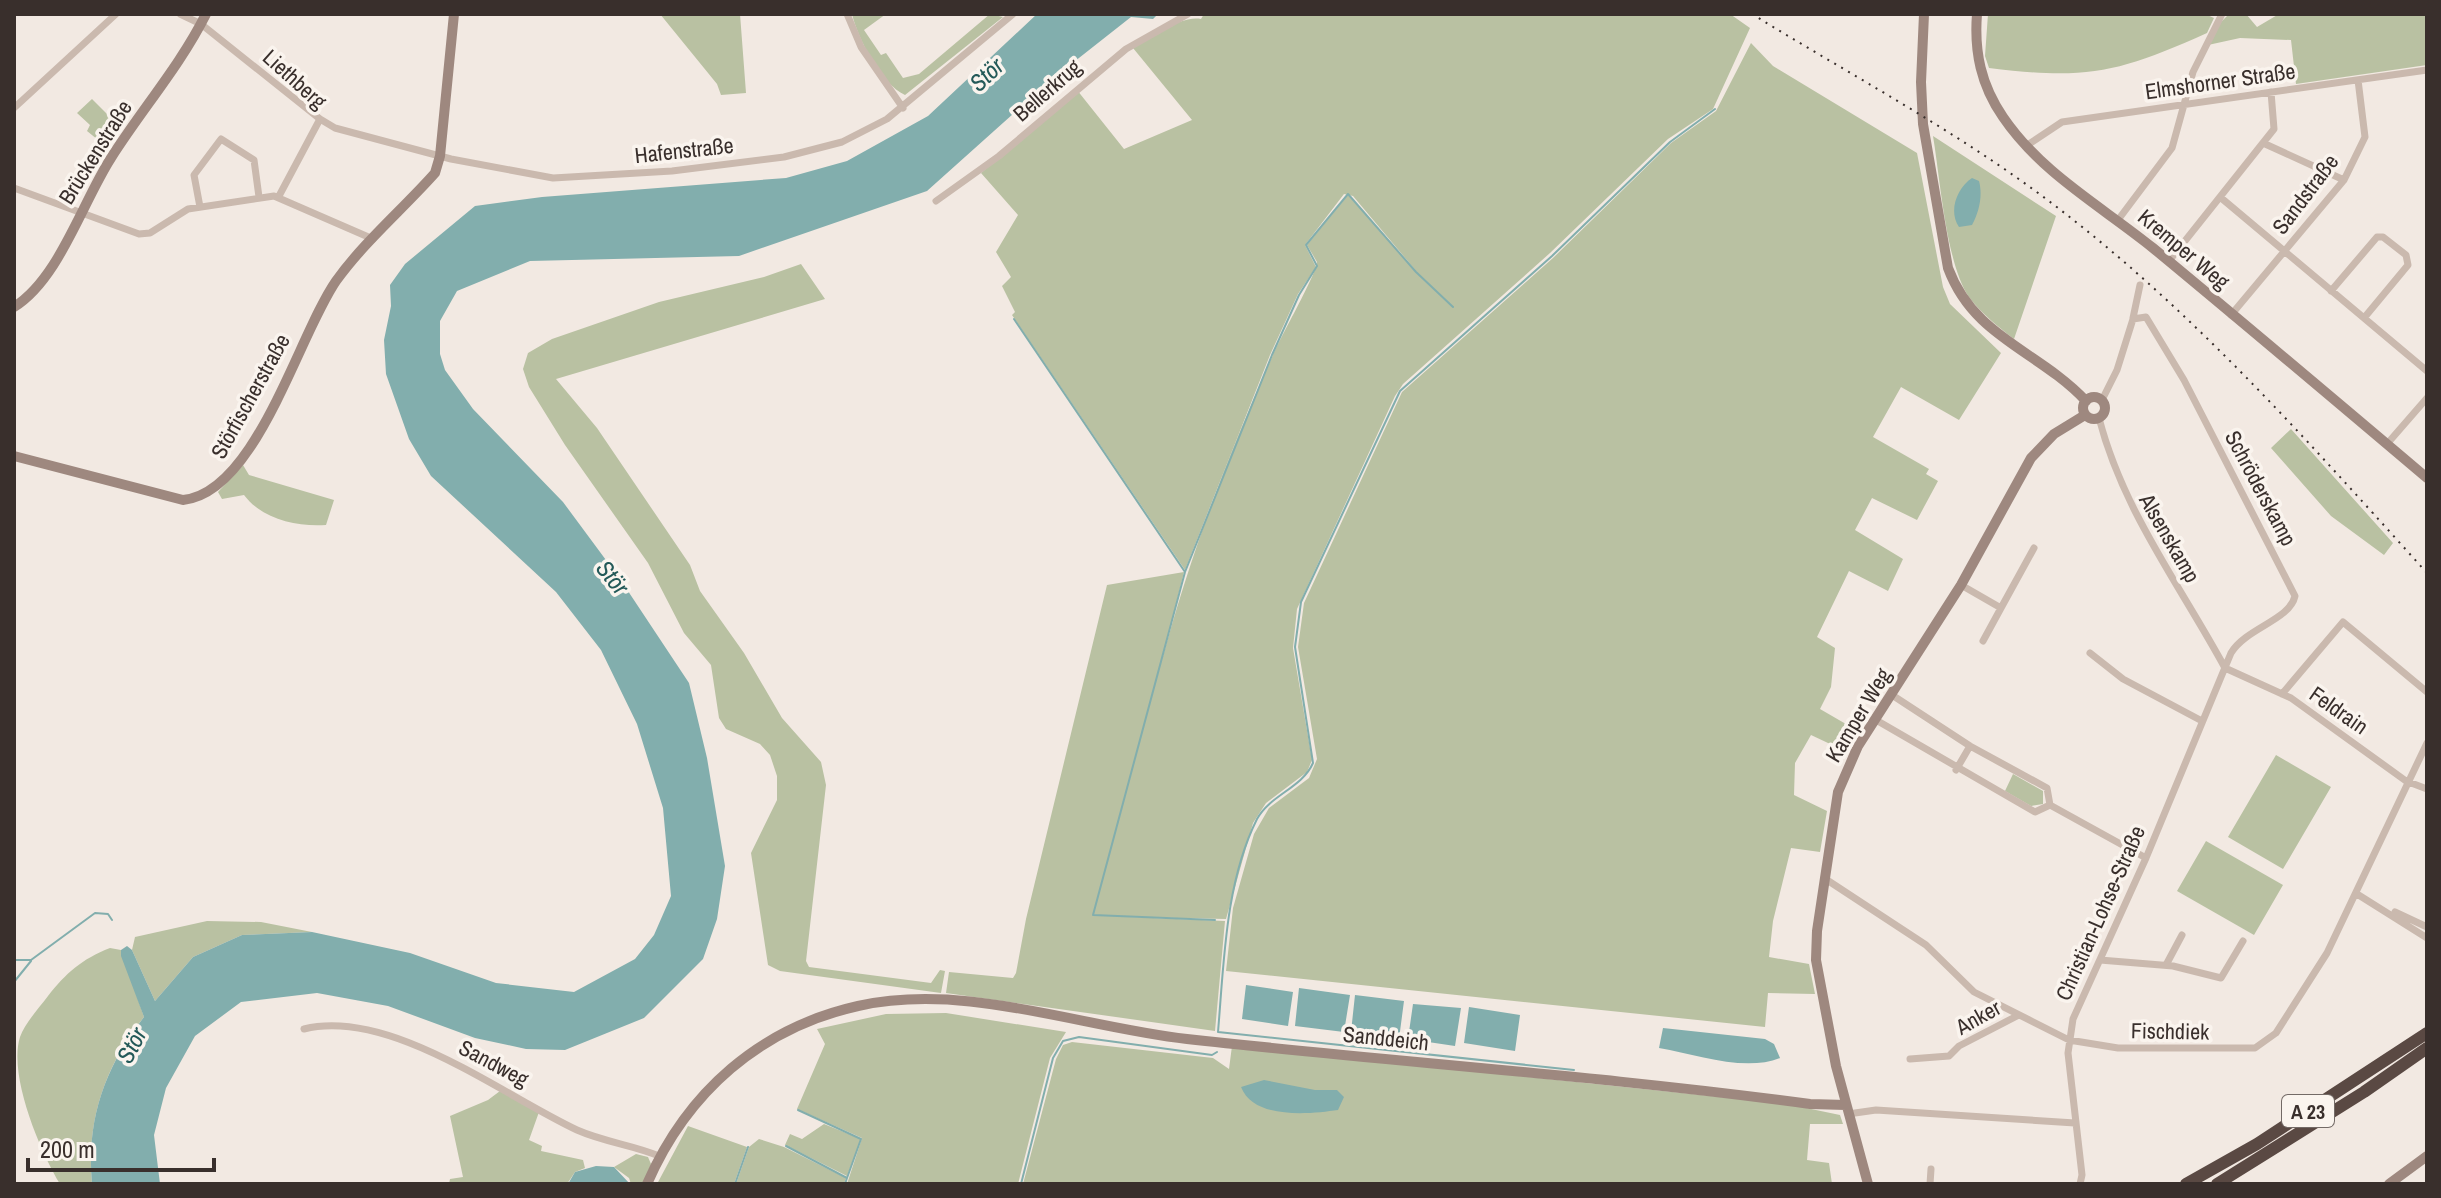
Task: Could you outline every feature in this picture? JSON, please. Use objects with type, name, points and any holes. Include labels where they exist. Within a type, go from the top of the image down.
[{"type":"highway","name":"A 23","points":[[2186,1184],[2257,1144],[2427,1033]]},
{"type":"highway","name":"A 23","points":[[2217,1184],[2364,1092],[2427,1048]]},
{"type":"street","points":[[14,108],[116,14]]},
{"type":"street","name":"Liethberg","points":[[180,14],[203,19],[320,119],[279,196]]},
{"type":"street","points":[[440,156],[454,14]]},
{"type":"street","points":[[847,14],[861,47],[903,108]]},
{"type":"street","name":"Hafenstraße","points":[[320,119],[357,134],[440,156],[553,178],[698,168],[821,150],[862,133],[903,108],[1013,14]]},
{"type":"street","name":"Bellerkrug","points":[[936,201],[999,156],[1076,87],[1126,49],[1188,14]]},
{"type":"street","points":[[1924,14],[1923,124],[1946,257],[1955,286],[1966,305],[1987,327],[2055,372],[2086,401]]},
{"type":"street","name":"Kremper Weg","points":[[1977,14],[1976,51],[1980,71],[2004,119],[2026,146],[2057,177],[2169,261],[2427,478]]},
{"type":"street","points":[[2118,220],[2172,148],[2183,103],[2204,46],[2222,14]]},
{"type":"street","name":"Brückenstraße","points":[[14,307],[43,280],[109,160],[181,60],[203,19]]},
{"type":"street","name":"Elmshorner Straße","points":[[2026,146],[2056,123],[2427,70]]},
{"type":"street","name":"Sandstraße","points":[[2231,315],[2344,180],[2365,137],[2358,80]]},
{"type":"street","points":[[2169,261],[2275,126],[2271,92]]},
{"type":"street","points":[[200,207],[194,175],[221,139],[254,160],[259,197]]},
{"type":"street","points":[[2263,143],[2344,180]]},
{"type":"street","name":"Störfischerstraße","points":[[14,456],[164,496],[189,499],[209,493],[226,478],[252,443],[334,285],[435,173],[440,156]]},
{"type":"street","points":[[14,188],[80,214],[145,234],[182,212],[279,196],[373,239]]},
{"type":"street","points":[[2220,197],[2427,371]]},
{"type":"street","points":[[2331,291],[2377,237],[2383,237],[2406,255],[2408,265],[2364,318]]},
{"type":"street","points":[[2086,401],[2085,415],[2099,418],[2105,409],[2102,400],[2117,370],[2134,319],[2140,285]]},
{"type":"street","name":"Schröderskamp","points":[[2134,319],[2149,319],[2161,337],[2295,593],[2289,609],[2241,639],[2225,668]]},
{"type":"street","points":[[2419,364],[2427,355]]},
{"type":"street","points":[[2086,401],[2094,397],[2102,400]]},
{"type":"street","points":[[2387,444],[2427,398]]},
{"type":"street","name":"Kamper Weg","points":[[1868,1184],[1847,1109],[1816,960],[1824,878],[1841,783],[1858,746],[1961,585],[2031,458],[2054,434],[2085,415]]},
{"type":"street","name":"Alsenskamp","points":[[2099,418],[2110,457],[2131,509],[2225,668]]},
{"type":"street","points":[[1983,641],[2034,548]]},
{"type":"street","points":[[1961,585],[2001,608]]},
{"type":"street","points":[[2282,694],[2343,622],[2427,692]]},
{"type":"street","points":[[2090,653],[2123,679],[2202,721]]},
{"type":"street","name":"Feldrain","points":[[2225,668],[2282,694],[2406,781],[2427,789]]},
{"type":"street","name":"Christian-Lohse-Straße","points":[[2080,1184],[2082,1175],[2069,1040],[2073,1019],[2146,858],[2225,668]]},
{"type":"street","points":[[1892,695],[1970,746],[2047,788],[2050,805]]},
{"type":"street","points":[[1876,720],[1956,770],[2035,812],[2050,805]]},
{"type":"street","name":"Fischdiek","points":[[1824,878],[1926,945],[1974,992],[2069,1040],[2118,1048],[2244,1050],[2260,1047],[2276,1033],[2304,991],[2357,894],[2406,781],[2427,743]]},
{"type":"street","points":[[1956,770],[1970,746]]},
{"type":"street","points":[[2050,805],[2146,858]]},
{"type":"street","points":[[2357,894],[2427,927]]},
{"type":"street","points":[[2378,905],[2427,938]]},
{"type":"street","points":[[2166,965],[2182,935]]},
{"type":"street","points":[[2100,960],[2166,965],[2221,978],[2243,941]]},
{"type":"street","name":"Sanddeich","points":[[659,1156],[702,1094],[740,1059],[765,1043],[810,1020],[851,1008],[923,1000],[979,1004],[1185,1038],[1847,1109],[2075,1123]]},
{"type":"street","name":"Anker","points":[[1910,1059],[1949,1056],[1959,1046],[2017,1016]]},
{"type":"street","name":"Sandweg","points":[[304,1029],[350,1029],[402,1041],[449,1061],[576,1129],[616,1146],[659,1156]]},
{"type":"street","points":[[647,1184],[659,1156]]},
{"type":"street","points":[[2389,1184],[2427,1156]]},
{"type":"street","points":[[1930,1184],[1931,1169]]},
{"type":"green space","points":[[660,14],[740,14],[746,93],[721,95],[717,84]]},
{"type":"green space","points":[[852,14],[886,14],[864,30],[881,55],[886,53],[903,78],[919,74],[990,14],[1003,17],[905,95],[879,71],[859,36]]},
{"type":"green space","points":[[1204,14],[1730,14],[1750,28],[1713,109],[1668,139],[1550,253],[1403,384],[1395,396],[1297,609],[1293,648],[1312,760],[1307,772],[1266,803],[1253,823],[1226,919],[1129,917],[1225,921],[1215,1031],[946,993],[949,972],[1013,978],[1016,973],[1026,919],[1107,585],[1184,572],[1161,664],[1184,585],[1225,469],[1273,355],[1316,268],[1298,294],[1270,355],[1185,570],[1012,315],[1015,312],[1002,286],[1011,277],[996,252],[1018,215],[981,173],[1077,90],[1124,149],[1192,120],[1133,48],[1166,28],[1184,20],[1201,19]],"holes":[[[1344,194],[1353,196],[1417,272],[1348,195],[1307,245],[1317,262],[1316,267],[1305,245]]]},
{"type":"green space","points":[[1988,14],[2205,14],[2214,18],[2207,33],[2149,57],[2101,70],[2052,73],[1989,68],[1985,56]]},
{"type":"green space","points":[[2229,14],[2246,14],[2257,27],[2279,14],[2427,14],[2427,65],[2296,84],[2291,40],[2240,38],[2208,45],[2217,26]]},
{"type":"green space","points":[[1751,43],[1773,66],[1917,153],[1943,287],[1950,304],[2001,353],[1959,420],[1901,387],[1873,437],[1929,469],[1926,474],[1938,481],[1917,520],[1872,498],[1855,530],[1903,559],[1888,591],[1849,571],[1817,637],[1835,648],[1831,687],[1820,709],[1858,731],[1845,751],[1811,735],[1795,763],[1794,795],[1827,811],[1820,852],[1791,848],[1773,921],[1769,957],[1809,964],[1815,994],[1768,993],[1765,1027],[1226,971],[1233,908],[1254,834],[1269,808],[1309,778],[1317,759],[1298,647],[1304,603],[1402,392],[1553,258],[1671,143],[1716,111]]},
{"type":"green space","points":[[92,99],[121,128],[108,148],[87,131],[90,125],[77,113]]},
{"type":"green space","points":[[1933,136],[2056,216],[2014,339],[1979,309],[1961,282],[1949,242]]},
{"type":"green space","points":[[801,264],[825,299],[556,379],[597,428],[690,565],[700,591],[744,653],[782,718],[821,762],[826,785],[806,961],[809,967],[931,983],[940,970],[945,971],[941,993],[780,971],[768,965],[751,853],[777,800],[777,776],[770,755],[760,744],[726,729],[719,718],[711,665],[684,633],[648,563],[565,445],[529,387],[523,369],[528,353],[552,339],[659,302],[764,277]]},
{"type":"green space","points":[[2291,429],[2393,543],[2384,555],[2331,516],[2271,448]]},
{"type":"green space","points":[[243,465],[249,475],[334,500],[326,525],[303,525],[280,520],[260,510],[244,495],[222,499],[218,492]]},
{"type":"green space","points":[[2276,755],[2331,787],[2283,869],[2228,837]]},
{"type":"green space","points":[[2013,774],[2043,791],[2043,804],[2031,806],[2005,791]]},
{"type":"green space","points":[[2206,841],[2283,885],[2254,935],[2177,891]]},
{"type":"green space","points":[[207,921],[261,922],[312,932],[242,935],[193,957],[155,1001],[132,950],[135,937]]},
{"type":"green space","points":[[110,948],[121,950],[144,1017],[119,1055],[101,1095],[92,1138],[92,1184],[60,1184],[35,1133],[22,1092],[17,1053],[20,1037],[32,1016],[68,974]]},
{"type":"green space","points":[[946,1013],[1066,1032],[1050,1058],[1018,1184],[847,1184],[862,1138],[797,1109],[825,1044],[817,1029],[886,1014]]},
{"type":"green space","points":[[1072,1042],[1213,1058],[1229,1069],[1232,1046],[1787,1104],[1840,1115],[1843,1124],[1810,1124],[1807,1160],[1829,1163],[1832,1184],[1023,1184],[1056,1059],[1063,1045]]},
{"type":"green space","points":[[500,1091],[539,1112],[529,1140],[542,1146],[541,1151],[583,1160],[585,1168],[575,1172],[567,1184],[449,1184],[450,1179],[463,1177],[450,1116],[488,1100]]},
{"type":"green space","points":[[824,1124],[861,1139],[847,1176],[785,1145],[790,1134],[802,1139]]},
{"type":"green space","points":[[688,1126],[747,1147],[734,1184],[657,1184]]},
{"type":"green space","points":[[759,1139],[784,1147],[846,1178],[844,1184],[736,1184],[749,1147]]},
{"type":"green space","points":[[636,1154],[648,1157],[651,1164],[643,1184],[631,1184],[629,1178],[614,1167]]},
{"type":"water","name":"Stör","points":[[1037,14],[1158,14],[1153,19],[1131,17],[1051,80],[927,191],[739,256],[530,261],[457,291],[440,321],[440,354],[445,370],[473,409],[563,502],[620,579],[689,683],[707,758],[725,866],[717,919],[703,959],[644,1018],[565,1050],[526,1049],[475,1038],[388,1006],[317,993],[241,1002],[195,1036],[166,1088],[154,1135],[160,1184],[92,1184],[92,1138],[101,1095],[119,1055],[144,1017],[121,956],[121,950],[127,946],[132,950],[155,1001],[193,957],[242,935],[312,932],[410,953],[496,983],[574,992],[635,959],[654,935],[671,896],[663,808],[637,724],[601,650],[556,592],[431,476],[409,439],[386,374],[384,340],[391,306],[390,285],[405,264],[475,206],[542,197],[786,178],[847,161],[928,116]]},
{"type":"water","points":[[1972,178],[1979,181],[1978,209],[1972,225],[1959,227],[1954,207],[1962,188]]},
{"type":"water","points":[[1246,985],[1293,992],[1288,1026],[1242,1019]]},
{"type":"water","points":[[1299,988],[1350,995],[1344,1032],[1295,1026]]},
{"type":"water","points":[[1355,995],[1404,1001],[1399,1039],[1351,1032]]},
{"type":"water","points":[[1413,1004],[1461,1008],[1455,1046],[1408,1039]]},
{"type":"water","points":[[1469,1007],[1520,1015],[1515,1051],[1464,1043]]},
{"type":"water","points":[[1663,1028],[1765,1039],[1774,1044],[1780,1058],[1737,1063],[1659,1048]]},
{"type":"water","points":[[1264,1080],[1315,1090],[1337,1090],[1344,1097],[1338,1110],[1298,1113],[1270,1110],[1248,1098],[1241,1087]]},
{"type":"water","points":[[596,1166],[614,1167],[630,1184],[568,1184],[575,1172]]},
{"type":"waterway","points":[[1574,1070],[1218,1032],[1232,896],[1246,844],[1257,819],[1301,779],[1313,763],[1295,647],[1301,602],[1400,391],[1552,256],[1670,142],[1715,109]]},
{"type":"waterway","points":[[1215,920],[1093,915],[1185,572],[1272,355],[1299,295],[1317,266],[1306,245],[1348,194],[1416,272],[1453,307]]},
{"type":"waterway","points":[[1014,319],[1185,572]]},
{"type":"waterway","points":[[14,960],[31,960],[95,913],[108,914],[112,920]]},
{"type":"waterway","points":[[14,982],[31,961]]},
{"type":"waterway","points":[[1021,1184],[1053,1058],[1063,1041],[1079,1037],[1212,1055],[1217,1052]]},
{"type":"waterway","points":[[798,1110],[861,1139],[847,1178]]},
{"type":"waterway","points":[[786,1146],[847,1178],[845,1184]]},
{"type":"waterway","points":[[735,1184],[748,1147]]},
{"type":"railway","points":[[1752,14],[1966,143],[2089,232],[2240,371],[2427,573]]}]
